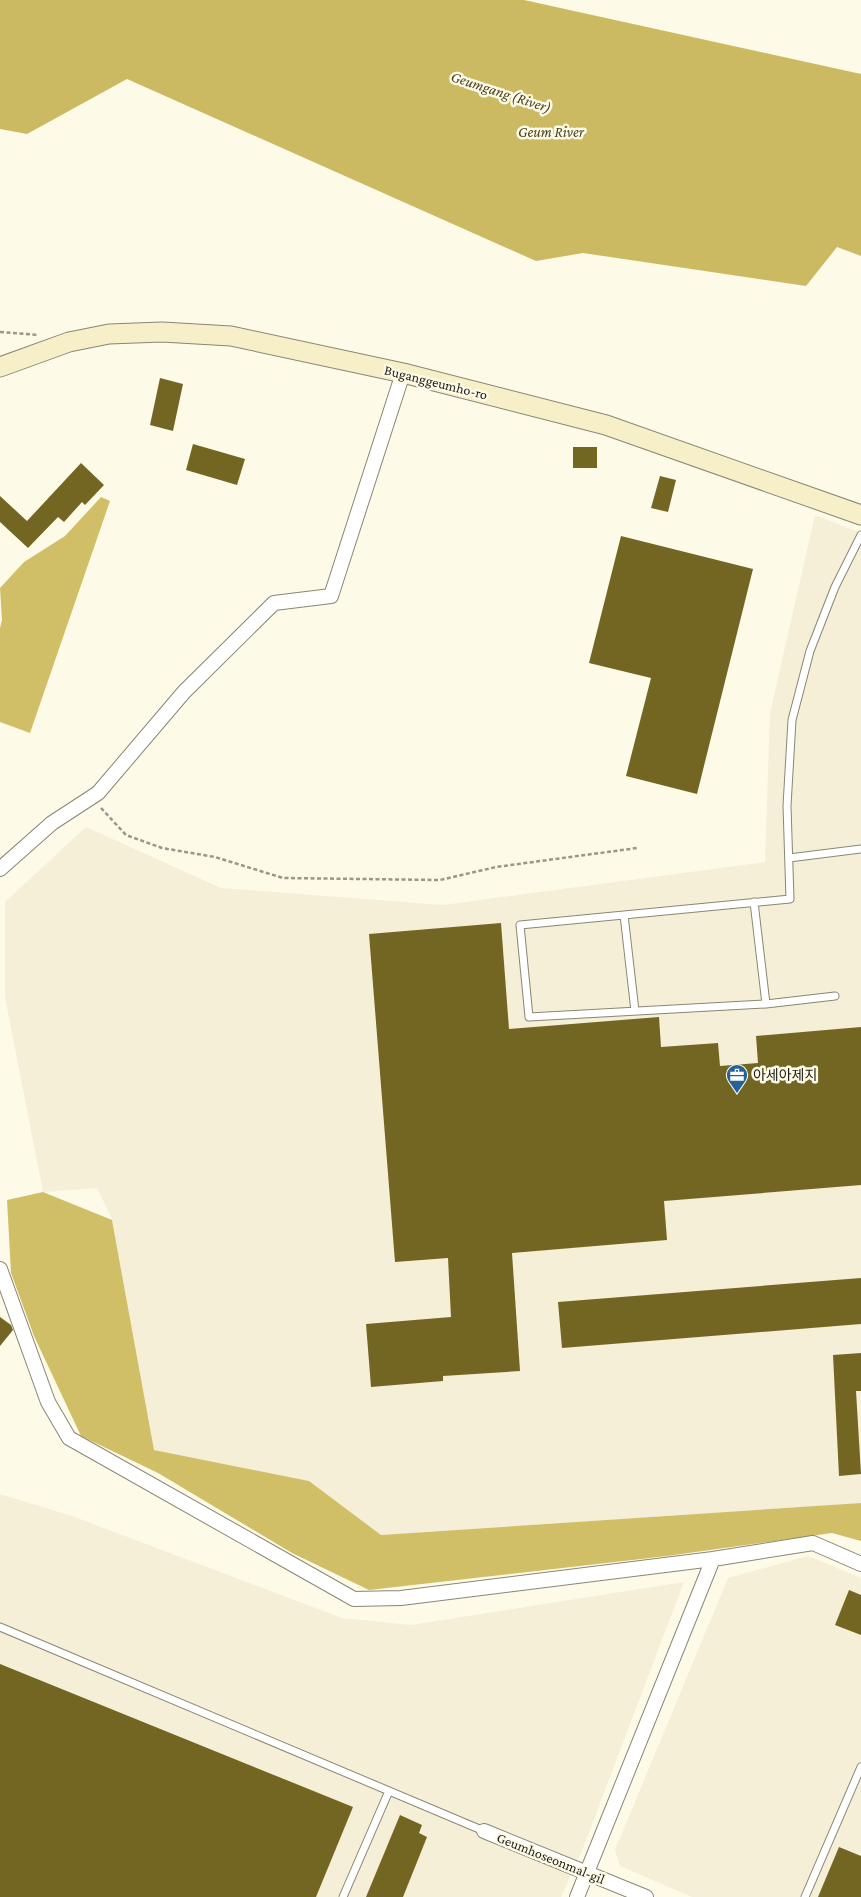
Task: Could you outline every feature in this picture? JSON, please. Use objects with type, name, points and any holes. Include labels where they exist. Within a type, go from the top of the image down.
[{"type":"street","name":"Buganggeumho-ro","points":[[0,367],[69,342],[109,334],[162,332],[231,336],[403,373],[606,424],[861,515]]},
{"type":"street","points":[[0,869],[52,823],[98,793],[184,692],[274,603],[330,596],[403,373]]},
{"type":"street","points":[[0,1269],[48,1402],[69,1438],[354,1599],[401,1598],[713,1559],[813,1543],[861,1564]]},
{"type":"street","points":[[577,1897],[713,1559]]},
{"type":"street","name":"Geumhoseonmal-gil","points":[[484,1830],[646,1897]]},
{"type":"lane","points":[[834,996],[766,1004],[529,1018],[520,924],[790,899],[787,806],[792,720],[810,651],[835,587],[861,534]]},
{"type":"lane","points":[[789,858],[861,849]]},
{"type":"lane","points":[[754,902],[766,1004]]},
{"type":"lane","points":[[624,915],[634,1011]]},
{"type":"lane","points":[[0,1627],[484,1830]]},
{"type":"lane","points":[[805,1897],[861,1767]]},
{"type":"lane","points":[[344,1897],[389,1791]]},
{"type":"path","points":[[0,332],[43,335]]},
{"type":"path","points":[[91,797],[126,835],[162,848],[214,857],[283,878],[440,880],[496,867],[637,848]]},
{"type":"shaded area","points":[[101,497],[110,501],[30,733],[0,722],[0,628],[2,620],[0,588],[24,562],[65,536]]},
{"type":"shaded area","name":"아세아제지","points":[[815,515],[861,533],[861,1503],[381,1535],[309,1481],[154,1450],[112,1219],[97,1188],[43,1192],[5,997],[5,902],[86,827],[221,888],[443,905],[765,862],[770,713]]},
{"type":"shaded area","points":[[43,1192],[112,1220],[154,1450],[309,1481],[381,1535],[861,1503],[861,1541],[832,1533],[667,1556],[369,1590],[292,1553],[158,1473],[81,1436],[34,1336],[11,1273],[7,1200]]},
{"type":"shaded area","points":[[0,1494],[72,1516],[342,1618],[411,1625],[684,1582],[583,1848],[561,1897],[0,1897]]},
{"type":"shaded area","points":[[808,1556],[861,1578],[861,1897],[692,1897],[620,1866],[615,1850],[728,1578]]},
{"type":"water","name":"Geum River","points":[[0,0],[524,0],[861,74],[861,256],[837,247],[806,286],[583,253],[536,261],[127,79],[27,134],[0,129]]},
{"type":"building","points":[[160,378],[183,384],[173,431],[150,425]]},
{"type":"building","points":[[193,444],[245,459],[237,485],[186,470]]},
{"type":"building","points":[[573,447],[597,447],[597,468],[573,468]]},
{"type":"building","points":[[81,463],[104,485],[85,505],[82,502],[64,522],[58,517],[28,548],[0,522],[0,496],[27,521]]},
{"type":"building","points":[[660,476],[676,480],[668,512],[651,508]]},
{"type":"building","points":[[621,536],[753,569],[697,794],[626,776],[651,678],[589,663]]},
{"type":"building","points":[[501,923],[509,1029],[659,1017],[661,1047],[718,1043],[720,1066],[758,1063],[756,1036],[861,1027],[861,1185],[664,1201],[667,1240],[512,1253],[520,1371],[443,1376],[443,1381],[371,1387],[366,1324],[451,1317],[448,1258],[395,1262],[369,934]]},
{"type":"building","points":[[861,1278],[861,1324],[562,1348],[558,1302]]},
{"type":"building","points":[[0,1317],[11,1325],[13,1330],[0,1346]]},
{"type":"building","points":[[861,1353],[861,1391],[856,1391],[861,1474],[839,1476],[833,1355]]},
{"type":"building","points":[[849,1590],[861,1595],[861,1635],[835,1625]]},
{"type":"building","points":[[0,1664],[353,1807],[316,1897],[0,1897]]},
{"type":"building","points":[[400,1815],[422,1825],[419,1833],[427,1837],[403,1897],[366,1897]]},
{"type":"building","points":[[839,1847],[861,1856],[861,1897],[818,1897]]},
{"type":"place","name":"아세아제지","points":[[737,1094]]},
{"type":"water label","name":"Geumgang (River)","points":[[501,92]]}]
